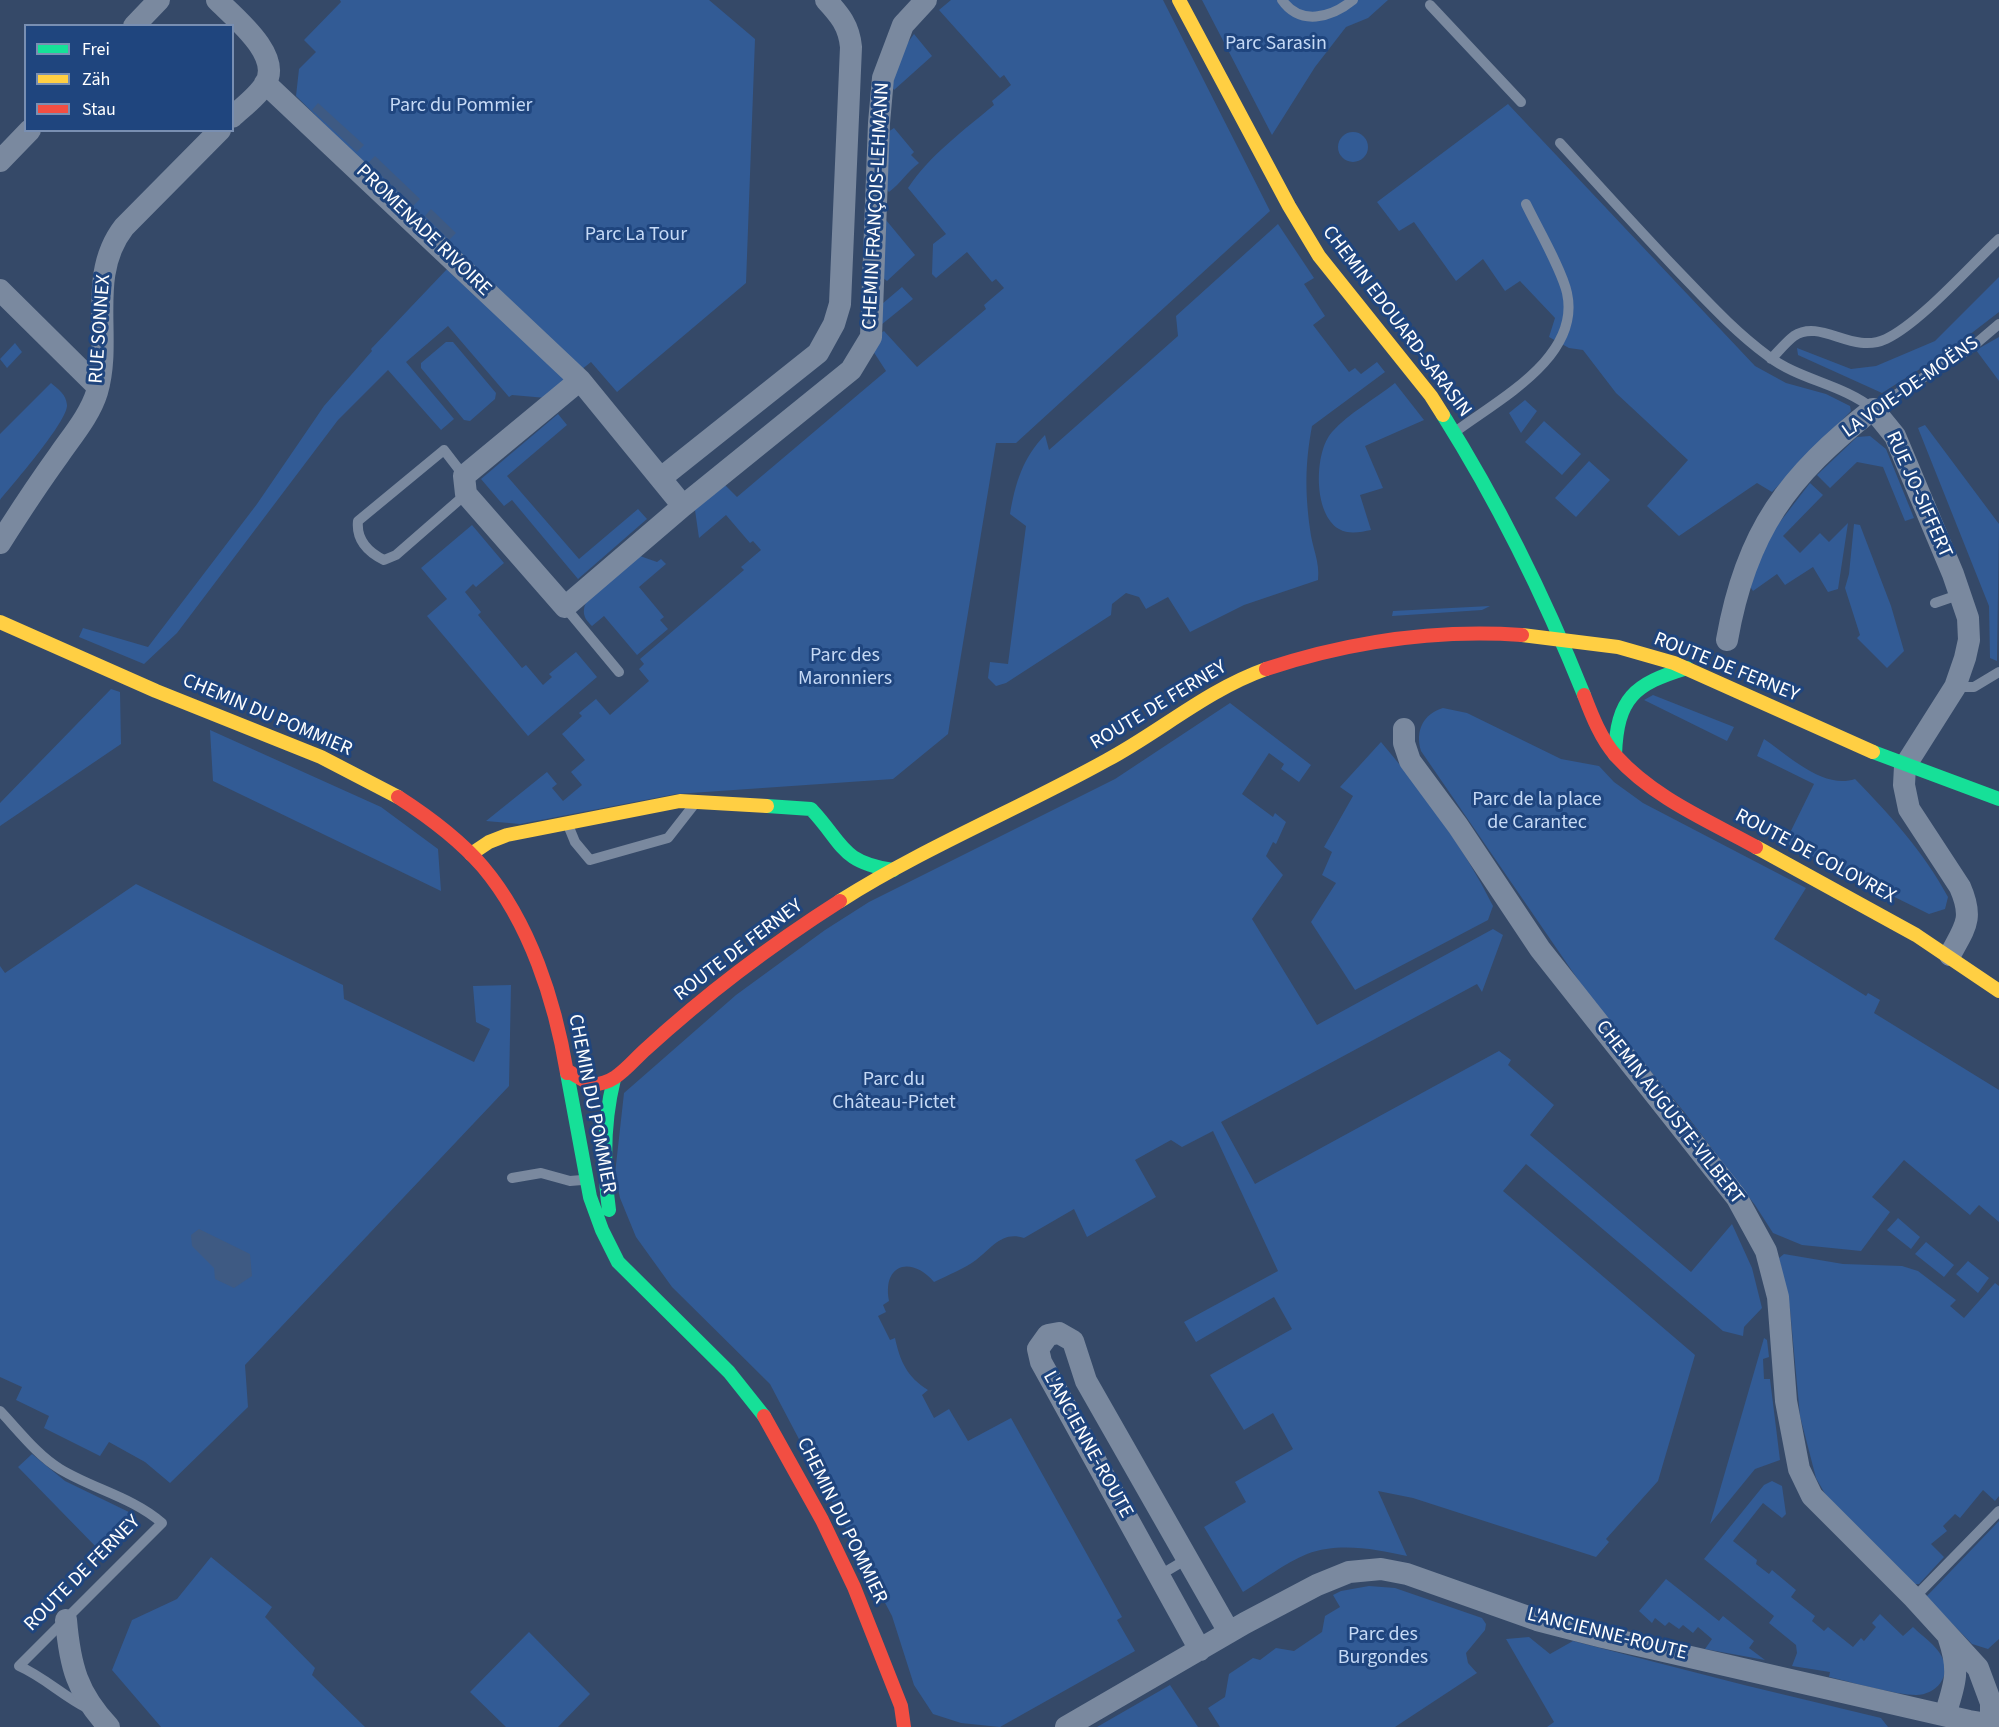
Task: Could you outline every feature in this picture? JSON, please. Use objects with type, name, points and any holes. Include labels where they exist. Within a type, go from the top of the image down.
[{"type":"street","points":[[136,24],[159,0]]},
{"type":"street","points":[[217,0],[263,50],[269,67],[265,83],[234,115]]},
{"type":"street","name":"CHEMIN FRANÇOIS-LEHMANN","points":[[661,478],[818,353],[834,324],[840,304],[851,47],[850,32],[842,17],[826,0]]},
{"type":"street","name":"CHEMIN EDOUARD-SARASIN","points":[[1179,0],[1288,207],[1319,256],[1414,374],[1455,432],[1491,492],[1561,638]]},
{"type":"street","name":"CHEMIN FRANÇOIS-LEHMANN","points":[[565,607],[683,506],[851,370],[872,337],[879,123],[883,78],[903,25],[916,3]]},
{"type":"street","name":"PROMENADE RIVOIRE","points":[[265,83],[580,380]]},
{"type":"street","points":[[0,161],[28,132]]},
{"type":"street","name":"RUE SONNEX","points":[[0,543],[81,422],[98,387],[102,284],[108,255],[124,227],[218,132]]},
{"type":"street","points":[[0,290],[98,387]]},
{"type":"street","points":[[565,607],[465,485],[580,380],[683,506]]},
{"type":"street","name":"RUE JO-SIFFERT","points":[[1873,409],[1895,436],[1961,594],[1968,618],[1969,640],[1955,687],[1905,766]]},
{"type":"street","name":"LA VOIE-DE-MOËNS","points":[[1727,640],[1733,608],[1749,558],[1781,498],[1815,459],[1873,409]]},
{"type":"street","name":"CHEMIN DU POMMIER","points":[[0,622],[156,691],[354,773],[421,813],[471,854],[503,895],[525,935],[549,997],[568,1071],[583,1180],[605,1240],[618,1262],[735,1379],[770,1424],[846,1569],[901,1706],[904,1727]]},
{"type":"street","name":"ROUTE DE FERNEY","points":[[614,1079],[724,982],[833,906],[893,870],[1107,761],[1201,701],[1251,675],[1318,654],[1385,640],[1465,634],[1561,638],[1624,649],[1687,668],[1905,766],[1999,799]]},
{"type":"street","name":"ROUTE DE COLOVREX","points":[[1561,638],[1595,723],[1615,755],[1652,790],[1681,808],[1802,870],[1950,955],[1999,991]]},
{"type":"street","points":[[1615,755],[1618,716],[1629,695],[1643,683],[1687,668]]},
{"type":"street","name":"CHEMIN AUGUSTE-VILBERT","points":[[1404,729],[1404,743],[1410,761],[1540,949],[1737,1198],[1766,1251],[1778,1297],[1786,1401],[1799,1469],[1812,1496],[1914,1598],[1983,1677],[1991,1704],[1993,1726]]},
{"type":"street","points":[[1905,766],[1904,785],[1909,809],[1960,887],[1966,901],[1968,923],[1950,955]]},
{"type":"street","points":[[471,854],[498,838],[662,804],[697,801],[811,810],[824,822],[844,868],[833,906]]},
{"type":"street","points":[[844,868],[893,870]]},
{"type":"street","points":[[568,1071],[582,1083],[598,1086],[614,1079]]},
{"type":"street","points":[[614,1079],[605,1114],[603,1168],[610,1216],[641,1285]]},
{"type":"street","name":"L'ANCIENNE-ROUTE","points":[[1200,1650],[1041,1362],[1038,1349],[1048,1335],[1059,1333],[1073,1341],[1086,1381],[1229,1632]]},
{"type":"street","name":"L'ANCIENNE-ROUTE","points":[[1066,1727],[1229,1632],[1333,1578],[1366,1569],[1395,1570],[1538,1620],[1993,1726]]},
{"type":"street","points":[[66,1620],[74,1670],[92,1710],[109,1727]]},
{"type":"street","name":"CHEMIN AUGUSTE-VILBERT","points":[[1946,1715],[1957,1673],[1956,1659],[1947,1635]]},
{"type":"street","name":"CHEMIN DU POMMIER","points":[[901,1706],[917,1727]]},
{"type":"lane","points":[[1282,0],[1299,15],[1313,17],[1331,14],[1353,0]]},
{"type":"lane","points":[[1430,5],[1521,102]]},
{"type":"lane","name":"RUE JO-SIFFERT","points":[[1560,143],[1719,314],[1771,359],[1859,398],[1873,409]]},
{"type":"lane","points":[[1455,432],[1543,365],[1558,347],[1567,325],[1567,290],[1526,204]]},
{"type":"lane","points":[[1771,359],[1794,336],[1805,331],[1819,331],[1857,344],[1885,340],[1909,324],[1999,239]]},
{"type":"lane","name":"LA VOIE-DE-MOËNS","points":[[1873,409],[1972,347],[1999,324]]},
{"type":"lane","points":[[444,450],[465,485],[396,555],[384,560],[373,555],[364,545],[357,531],[358,521],[444,450]]},
{"type":"lane","points":[[1935,603],[1961,594]]},
{"type":"lane","points":[[565,607],[619,672]]},
{"type":"lane","points":[[1955,687],[1974,687],[1999,672]]},
{"type":"lane","points":[[567,824],[575,842],[590,860],[668,838],[697,801]]},
{"type":"lane","points":[[512,1178],[542,1173],[570,1181],[583,1180]]},
{"type":"lane","name":"ROUTE DE FERNEY","points":[[0,1412],[46,1460],[62,1470],[145,1509],[162,1523],[19,1666],[36,1674],[71,1700],[92,1710]]},
{"type":"lane","points":[[1914,1598],[1999,1511]]},
{"type":"lane","points":[[1160,1575],[1187,1559]]},
{"type":"green space","points":[[340,0],[709,0],[755,39],[746,283],[617,392],[591,362],[546,398],[512,395],[509,397],[448,326],[406,362],[454,419],[441,430],[388,370],[338,420],[177,633],[144,664],[79,637],[83,628],[148,647],[257,504],[324,406],[372,351],[371,349],[448,268],[420,219],[296,96],[299,69],[316,52],[304,40],[341,2]]},
{"type":"green space","name":"Parc des Maronniers","points":[[951,0],[1163,0],[1270,211],[1016,443],[996,443],[948,734],[893,779],[676,794],[520,824],[486,821],[547,772],[557,784],[552,788],[563,801],[582,785],[571,772],[585,760],[562,734],[582,716],[579,713],[596,699],[610,715],[649,681],[639,669],[644,664],[640,659],[744,570],[741,567],[761,550],[753,541],[750,543],[726,515],[699,538],[695,510],[725,485],[737,497],[886,371],[873,351],[878,335],[884,331],[917,367],[986,309],[984,305],[1004,288],[996,279],[992,282],[967,252],[936,278],[932,274],[933,244],[946,234],[908,188],[937,154],[994,105],[992,101],[1011,85],[1004,75],[1000,78],[939,10]]},
{"type":"green space","name":"Parc Sarasin","points":[[1202,0],[1388,0],[1368,18],[1346,27],[1315,67],[1272,135]]},
{"type":"green space","points":[[914,34],[932,56],[894,90],[892,87],[900,53]]},
{"type":"green space","points":[[1508,104],[1755,366],[1786,383],[1826,394],[1850,406],[1851,411],[1772,492],[1757,483],[1679,536],[1647,506],[1688,460],[1616,393],[1583,350],[1569,348],[1549,337],[1555,318],[1520,281],[1505,291],[1483,259],[1456,281],[1414,222],[1399,231],[1377,202]]},
{"type":"green space","points":[[894,128],[914,152],[911,155],[919,163],[889,192],[887,190],[888,132]]},
{"type":"green space","points":[[1353,132],[1359,133],[1367,141],[1367,153],[1359,161],[1353,162],[1347,161],[1339,153],[1338,147],[1339,141],[1347,133]]},
{"type":"green space","points":[[886,220],[915,255],[887,281],[883,278]]},
{"type":"green space","points":[[1278,224],[1314,278],[1304,284],[1325,316],[1313,325],[1349,372],[1355,368],[1361,374],[1377,362],[1385,372],[1312,426],[1307,465],[1307,490],[1308,515],[1318,567],[1318,580],[1244,605],[1190,632],[1168,597],[1146,609],[1139,597],[1126,593],[1112,604],[1111,615],[1006,683],[996,686],[988,678],[990,662],[1008,664],[1026,526],[1010,514],[1017,482],[1031,452],[1045,435],[1049,450],[1178,336],[1176,316]]},
{"type":"green space","points":[[1999,277],[1999,312],[1947,352],[1882,393],[1798,355],[1797,348],[1851,369],[1876,366],[1935,341]]},
{"type":"green space","points":[[902,287],[913,299],[881,325],[882,304]]},
{"type":"green space","points":[[1999,337],[1999,381],[1976,350]]},
{"type":"green space","points":[[446,342],[453,342],[496,393],[495,399],[470,421],[464,420],[421,368],[421,363]]},
{"type":"green space","points":[[15,343],[22,352],[7,368],[0,359]]},
{"type":"green space","points":[[51,383],[65,398],[67,405],[65,413],[39,452],[0,500],[0,434]]},
{"type":"green space","points":[[1395,383],[1424,420],[1365,446],[1383,488],[1360,495],[1371,530],[1343,531],[1330,521],[1321,497],[1319,468],[1326,441],[1346,419]]},
{"type":"green space","points":[[1525,400],[1537,411],[1521,433],[1509,413]]},
{"type":"green space","points":[[558,414],[567,425],[507,476],[579,559],[638,509],[647,519],[578,579],[512,500],[504,506],[481,479]]},
{"type":"green space","points":[[1544,421],[1581,454],[1562,475],[1525,442]]},
{"type":"green space","points":[[1925,425],[1999,524],[1997,661],[1990,658],[1989,606],[1918,428]]},
{"type":"green space","points":[[1870,436],[1886,449],[1914,518],[1905,521],[1883,467],[1857,462],[1830,488],[1817,475],[1857,437]]},
{"type":"green space","points":[[1589,461],[1610,480],[1576,517],[1555,498]]},
{"type":"green space","points":[[1810,483],[1823,495],[1783,536],[1800,553],[1820,533],[1829,542],[1848,523],[1838,589],[1828,592],[1813,567],[1785,585],[1777,574],[1753,591],[1749,585],[1766,540]]},
{"type":"green space","points":[[1854,524],[1860,525],[1891,606],[1904,651],[1887,668],[1857,638],[1860,635],[1845,588],[1849,574]]},
{"type":"green space","points":[[472,525],[504,563],[476,587],[473,584],[465,592],[481,612],[478,615],[522,668],[526,665],[543,685],[552,677],[549,674],[576,652],[597,677],[528,736],[427,616],[447,599],[421,568]]},
{"type":"green space","points":[[640,556],[657,562],[661,559],[666,564],[639,587],[664,617],[660,620],[668,629],[637,655],[604,616],[592,626],[586,619],[584,609],[591,596],[599,588]]},
{"type":"green space","points":[[1490,606],[1482,610],[1392,616],[1393,611]]},
{"type":"green space","points":[[111,689],[120,692],[121,744],[0,826],[0,803]]},
{"type":"green space","points":[[1653,695],[1734,727],[1727,741],[1644,700]]},
{"type":"green space","name":"Parc du Château-Pictet","points":[[1230,703],[1311,765],[1299,782],[1281,769],[1284,764],[1269,753],[1242,794],[1273,817],[1275,813],[1286,822],[1276,844],[1273,842],[1266,856],[1283,875],[1252,919],[1317,1025],[1493,929],[1503,935],[1482,992],[1477,984],[1221,1122],[1255,1184],[1499,1051],[1511,1060],[1508,1065],[1554,1105],[1530,1135],[1691,1272],[1732,1224],[1752,1268],[1762,1308],[1744,1327],[1743,1336],[1723,1331],[1526,1164],[1503,1191],[1695,1355],[1658,1481],[1606,1539],[1609,1542],[1596,1557],[1413,1498],[1378,1491],[1407,1556],[1357,1548],[1319,1550],[1291,1562],[1243,1592],[1204,1527],[1246,1502],[1235,1482],[1293,1449],[1273,1413],[1244,1430],[1210,1375],[1292,1329],[1274,1297],[1196,1342],[1184,1322],[1278,1271],[1213,1131],[1182,1147],[1171,1140],[1135,1160],[1156,1197],[1087,1237],[1074,1209],[1024,1238],[1016,1236],[1003,1239],[971,1263],[934,1282],[917,1269],[901,1267],[894,1271],[890,1278],[889,1301],[883,1305],[886,1312],[878,1316],[890,1340],[895,1338],[899,1354],[910,1374],[928,1390],[922,1395],[934,1418],[949,1409],[968,1441],[1011,1418],[1122,1617],[1117,1620],[1135,1651],[1000,1727],[961,1723],[933,1714],[914,1685],[892,1616],[770,1384],[672,1287],[636,1237],[620,1198],[615,1174],[624,1093],[736,995],[825,930],[869,902],[1115,779]]},
{"type":"green space","name":"Parc de la place de Carantec","points":[[1443,708],[1467,713],[1561,759],[1599,766],[1614,782],[1643,803],[1806,888],[1774,939],[1866,996],[1868,993],[1880,1000],[1874,1013],[1999,1090],[1999,1222],[1979,1205],[1970,1215],[1904,1160],[1872,1197],[1890,1212],[1861,1251],[1802,1245],[1773,1233],[1755,1205],[1685,1113],[1592,1000],[1421,751],[1419,737],[1422,724],[1430,714]]},
{"type":"green space","points":[[210,730],[381,807],[438,849],[441,891],[213,781]]},
{"type":"green space","points":[[1764,739],[1795,762],[1819,775],[1831,780],[1855,779],[1893,820],[1939,880],[1948,897],[1945,909],[1929,914],[1785,843],[1814,784],[1757,756]]},
{"type":"green space","points":[[1381,742],[1442,821],[1469,862],[1493,906],[1488,920],[1355,990],[1311,922],[1336,883],[1322,875],[1332,852],[1324,847],[1353,796],[1340,787]]},
{"type":"green space","points":[[136,884],[343,985],[344,999],[474,1062],[490,1029],[476,1022],[473,986],[511,985],[509,1086],[245,1365],[248,1407],[170,1483],[145,1462],[109,1442],[100,1456],[44,1428],[49,1416],[16,1400],[22,1387],[0,1377],[0,966],[5,973]]},
{"type":"green space","points":[[1898,1218],[1920,1237],[1911,1249],[1887,1230]]},
{"type":"green space","points":[[1926,1242],[1954,1265],[1944,1277],[1915,1254]]},
{"type":"green space","points":[[1784,1254],[1843,1264],[1902,1266],[1918,1271],[1956,1300],[1950,1306],[1964,1318],[1995,1283],[1999,1286],[1999,1496],[1995,1501],[1983,1490],[1960,1518],[1955,1514],[1943,1526],[1947,1531],[1931,1544],[1944,1557],[1919,1584],[1913,1584],[1828,1499],[1816,1478],[1800,1416],[1790,1309],[1779,1258]]},
{"type":"green space","points":[[1968,1261],[1989,1278],[1978,1293],[1956,1274]]},
{"type":"green space","points":[[1764,1338],[1767,1340],[1769,1357],[1763,1359],[1764,1379],[1770,1379],[1780,1460],[1755,1469],[1710,1524]]},
{"type":"green space","points":[[32,1454],[65,1481],[135,1515],[99,1550],[18,1467]]},
{"type":"green space","points":[[1772,1481],[1782,1486],[1786,1514],[1782,1518],[1763,1503],[1733,1541],[1757,1560],[1756,1564],[1769,1574],[1772,1570],[1796,1590],[1791,1597],[1815,1616],[1812,1621],[1824,1631],[1828,1627],[1853,1647],[1861,1638],[1864,1641],[1876,1627],[1872,1623],[1880,1614],[1903,1636],[1913,1627],[1940,1653],[1945,1664],[1943,1677],[1936,1688],[1916,1695],[1897,1693],[1829,1677],[1830,1672],[1792,1666],[1797,1653],[1796,1645],[1769,1623],[1774,1616],[1704,1559],[1764,1485]]},
{"type":"green space","points":[[1999,1521],[1999,1639],[1988,1649],[1972,1644],[1926,1597]]},
{"type":"green space","points":[[211,1557],[272,1607],[265,1617],[315,1668],[312,1675],[365,1727],[161,1727],[112,1670],[132,1620],[177,1599]]},
{"type":"green space","points":[[1666,1579],[1719,1621],[1723,1616],[1754,1641],[1749,1648],[1765,1660],[1705,1649],[1712,1639],[1698,1627],[1693,1633],[1683,1625],[1679,1629],[1669,1622],[1665,1626],[1655,1618],[1652,1623],[1639,1611]]},
{"type":"green space","name":"Parc des Burgondes","points":[[1369,1586],[1395,1588],[1482,1618],[1486,1624],[1485,1630],[1466,1653],[1468,1663],[1477,1673],[1395,1727],[1220,1727],[1208,1708],[1225,1697],[1229,1674],[1253,1658],[1260,1660],[1276,1648],[1294,1651],[1322,1632],[1325,1616],[1340,1607],[1333,1595],[1341,1591]]},
{"type":"green space","points":[[529,1632],[590,1694],[558,1727],[506,1727],[470,1692]]},
{"type":"green space","points":[[1529,1637],[1550,1654],[1573,1641],[1881,1718],[1888,1727],[1547,1727],[1554,1722],[1506,1639]]},
{"type":"green space","points":[[1170,1685],[1198,1727],[1097,1727]]},
{"type":"shaded area","points":[[318,103],[364,145],[357,152],[312,110]]},
{"type":"shaded area","points":[[375,156],[420,199],[413,206],[368,163]]},
{"type":"shaded area","points":[[431,209],[456,233],[449,240],[425,216]]},
{"type":"shaded area","points":[[199,1229],[250,1254],[252,1276],[234,1288],[215,1279],[214,1268],[192,1246],[191,1235]]},
{"type":"traffic: fast","points":[[1443,415],[1520,552],[1584,695]]},
{"type":"traffic: fast","points":[[1615,755],[1620,720],[1632,696],[1654,680],[1687,668]]},
{"type":"traffic: fast","points":[[1873,752],[1999,799]]},
{"type":"traffic: fast","points":[[767,806],[811,809],[844,850],[852,856],[876,867],[893,870]]},
{"type":"traffic: fast","points":[[567,1073],[590,1197],[602,1230],[618,1262],[729,1372],[764,1416]]},
{"type":"traffic: fast","points":[[609,1210],[605,1144],[614,1079]]},
{"type":"traffic: slow","points":[[1179,0],[1289,206],[1319,256],[1431,396],[1443,415]]},
{"type":"traffic: slow","points":[[0,622],[156,691],[321,757],[398,797]]},
{"type":"traffic: slow","points":[[1522,635],[1618,647],[1674,663],[1873,752]]},
{"type":"traffic: slow","points":[[840,901],[905,863],[1107,760],[1204,699],[1266,669]]},
{"type":"traffic: slow","points":[[471,854],[489,842],[507,835],[680,801],[767,806]]},
{"type":"traffic: slow","points":[[1756,847],[1916,935],[1999,991]]},
{"type":"traffic: jam","points":[[1266,669],[1328,651],[1392,640],[1457,634],[1522,635]]},
{"type":"traffic: jam","points":[[1584,695],[1606,742],[1631,771],[1682,807],[1756,847]]},
{"type":"traffic: jam","points":[[398,797],[421,812],[464,847],[500,889],[527,938],[548,991],[567,1073]]},
{"type":"traffic: jam","points":[[568,1071],[590,1084],[599,1084],[614,1078],[716,990],[789,935],[840,901]]},
{"type":"traffic: jam","points":[[764,1416],[822,1520],[854,1587],[901,1706],[904,1727]]},
{"type":"park label","name":"Parc du Pommier","points":[[461,107]]},
{"type":"park label","name":"Parc La Tour","points":[[636,236]]}]
